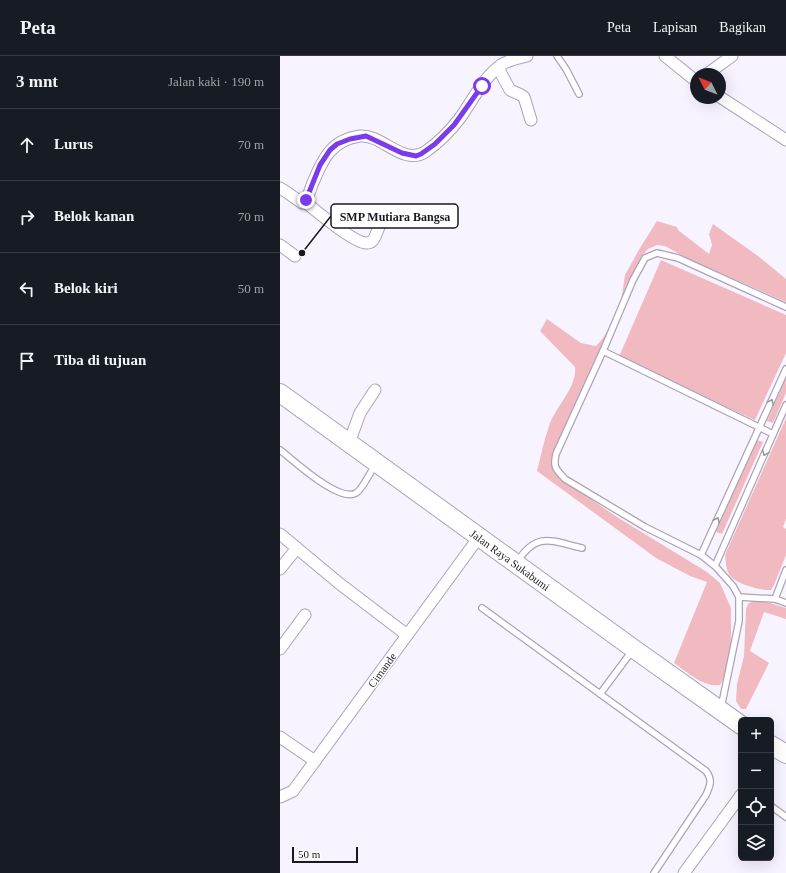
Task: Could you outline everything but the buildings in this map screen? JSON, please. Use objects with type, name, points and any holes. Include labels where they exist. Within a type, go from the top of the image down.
[{"type":"highway","name":"Jalan Raya Sukabumi","points":[[280,393],[738,723]]},
{"type":"street","points":[[305,202],[320,165],[330,150],[337,144],[350,139],[366,136],[402,153],[416,156],[421,154],[435,144],[454,125],[476,93],[498,68],[507,62],[527,56]]},
{"type":"street","points":[[665,56],[690,76]]},
{"type":"street","points":[[715,68],[732,56]]},
{"type":"street","points":[[498,68],[510,90],[521,94],[524,97],[531,120]]},
{"type":"street","points":[[726,101],[786,140]]},
{"type":"street","points":[[280,188],[300,202],[305,202],[330,223],[360,242],[366,244],[370,242],[374,238],[379,227]]},
{"type":"street","points":[[280,245],[295,256]]},
{"type":"street","points":[[349,443],[360,412],[375,390]]},
{"type":"street","points":[[280,534],[340,584],[407,635]]},
{"type":"street","name":"Cimande","points":[[280,797],[293,791],[479,537]]},
{"type":"street","points":[[280,569],[297,548]]},
{"type":"street","points":[[280,649],[305,615]]},
{"type":"street","points":[[280,737],[315,761]]},
{"type":"street","points":[[684,873],[738,799]]},
{"type":"lane","points":[[557,56],[566,69],[579,94]]},
{"type":"lane","points":[[721,711],[739,621],[739,596],[715,566],[700,555],[645,527],[565,478],[556,468],[554,463],[556,454],[633,280],[645,258],[657,253],[678,258],[786,307]]},
{"type":"lane","points":[[603,350],[773,434]]},
{"type":"lane","points":[[700,555],[786,369]]},
{"type":"lane","points":[[715,566],[786,405]]},
{"type":"lane","points":[[280,450],[326,486],[348,495],[356,494],[360,490],[376,462]]},
{"type":"lane","points":[[516,564],[523,552],[532,544],[546,540],[582,548]]},
{"type":"lane","points":[[775,599],[786,570]]},
{"type":"lane","points":[[739,596],[775,599],[786,603]]},
{"type":"lane","points":[[482,608],[706,771],[711,783],[706,795],[654,873]]},
{"type":"lane","points":[[600,694],[634,649]]},
{"type":"lane","points":[[774,808],[786,817]]},
{"type":"shaded area","points":[[657,221],[677,227],[678,230],[709,254],[712,245],[709,234],[713,224],[758,256],[786,279],[786,302],[688,259],[665,246],[657,245],[648,249],[641,257],[638,269],[554,453],[563,480],[617,517],[707,572],[720,583],[731,608],[731,646],[727,673],[720,685],[702,682],[674,663],[707,582],[690,576],[656,558],[537,471],[549,426],[569,390],[575,375],[575,367],[540,331],[547,319],[581,343],[596,346],[603,338],[614,320],[621,302],[625,275]]},
{"type":"shaded area","points":[[661,260],[786,315],[786,353],[755,420],[618,359]]},
{"type":"shaded area","points":[[786,378],[786,393],[773,423],[767,421]]},
{"type":"shaded area","points":[[786,418],[786,519],[783,527],[786,529],[786,555],[771,590],[762,589],[734,580],[729,575],[727,570],[725,555]]},
{"type":"shaded area","points":[[757,440],[763,442],[722,534],[716,532]]},
{"type":"shaded area","points":[[754,600],[760,600],[786,608],[786,619],[764,612],[750,651],[769,663],[746,709],[741,709],[736,701],[737,684],[744,656],[746,609],[748,604]]},
{"type":"place","name":"SMP Mutiara Bangsa","points":[[302,253]]},
{"type":"route","points":[[306,200],[320,165],[330,150],[337,144],[342,141],[366,136],[402,153],[416,156],[421,154],[435,144],[454,125],[482,86]]}]
